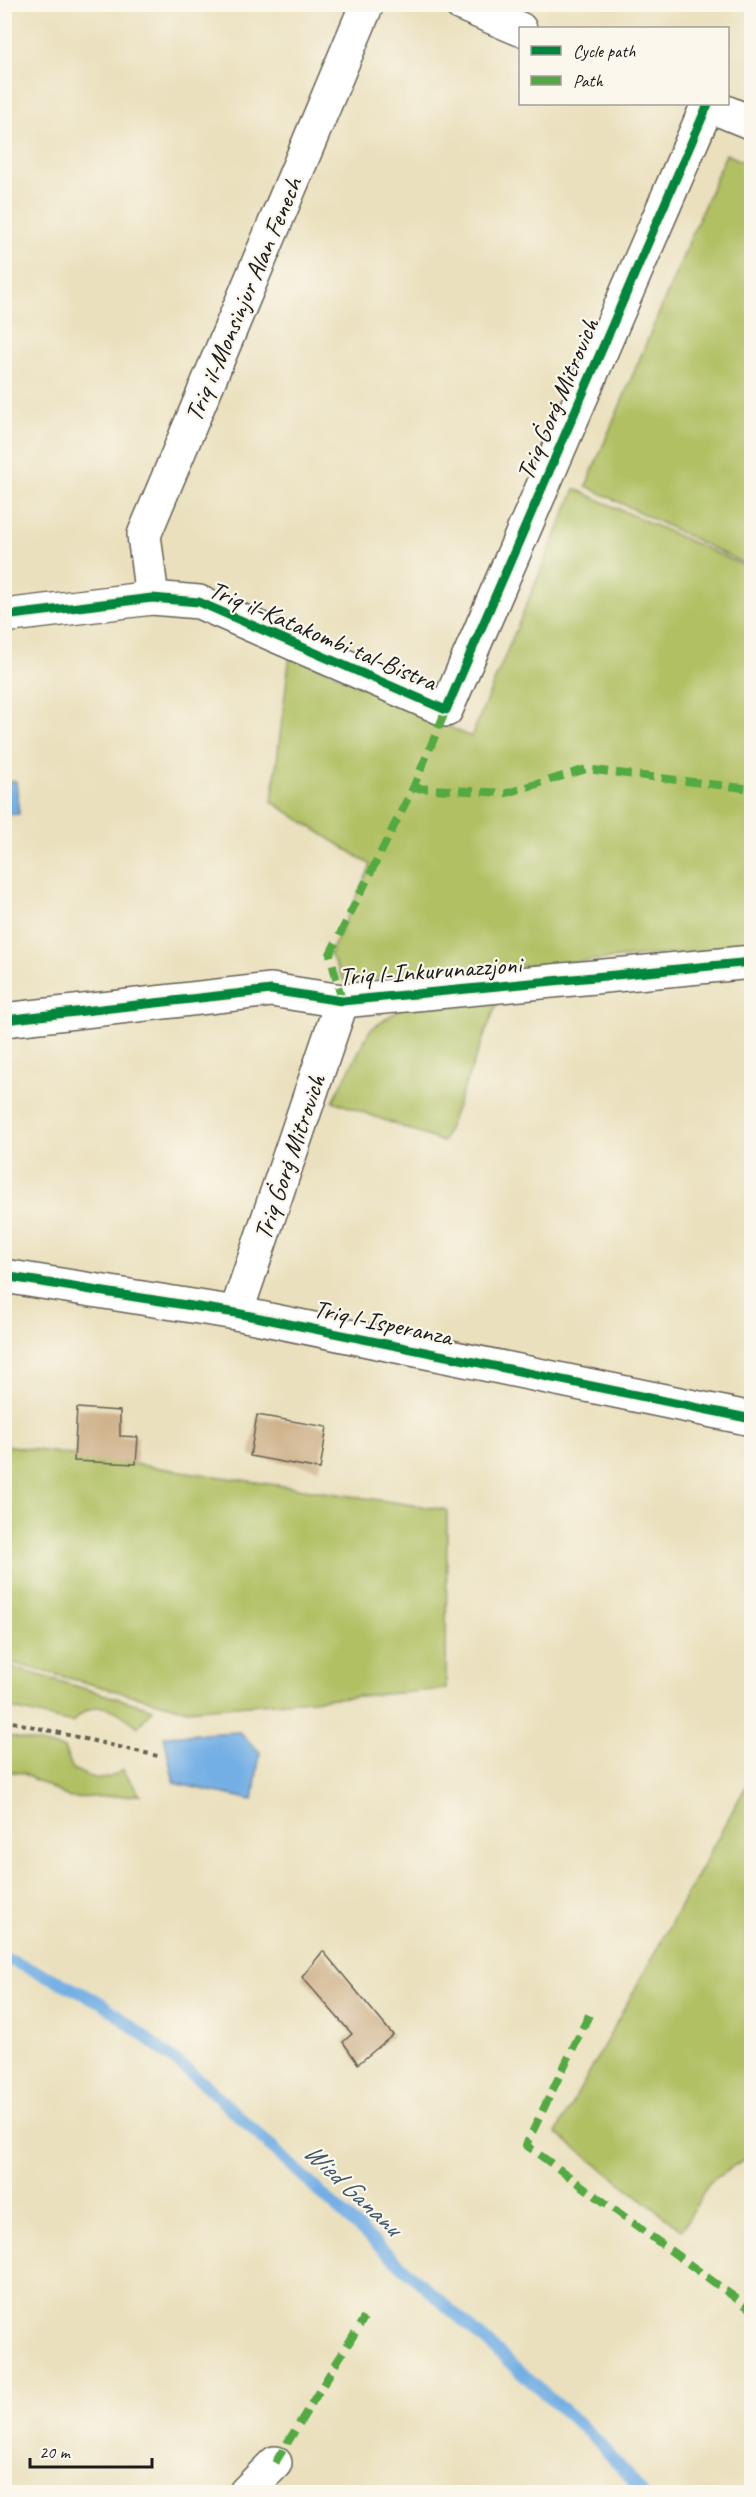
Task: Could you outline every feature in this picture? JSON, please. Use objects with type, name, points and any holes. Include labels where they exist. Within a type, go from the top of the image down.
[{"type":"street","name":"Triq il-Monsinjur Alan Fenech","points":[[152,598],[144,534],[367,4]]},
{"type":"street","points":[[461,4],[519,28]]},
{"type":"street","name":"Triq Ġorġ Mitrovich","points":[[446,710],[707,105]]},
{"type":"street","points":[[709,105],[752,123]]},
{"type":"street","name":"Triq il-Katakombi tal-Bistra","points":[[4,616],[152,598],[199,602],[446,710]]},
{"type":"street","name":"Triq l-Inkurunazzjoni","points":[[4,1020],[272,990],[342,1001],[752,962]]},
{"type":"street","name":"Triq Ġorġ Mitrovich","points":[[236,1313],[342,1001]]},
{"type":"street","name":"Triq l-Isperanza","points":[[4,1276],[236,1313],[752,1419]]},
{"type":"street","points":[[246,2493],[275,2463]]},
{"type":"path","points":[[4,1720],[158,1756]]},
{"type":"green space","points":[[726,154],[751,165],[751,567],[586,486]]},
{"type":"green space","points":[[575,489],[751,569],[751,947],[344,981],[330,954],[371,865],[272,802],[290,653],[471,737]]},
{"type":"green space","points":[[499,998],[443,1142],[333,1101],[370,1030],[407,1004]]},
{"type":"green space","points":[[4,1445],[447,1510],[446,1689],[187,1710],[5,1661]]},
{"type":"green space","points":[[5,1665],[153,1709],[138,1727],[121,1714],[105,1707],[89,1709],[72,1723],[5,1707]]},
{"type":"green space","points":[[5,1735],[64,1749],[73,1769],[93,1777],[109,1777],[123,1770],[140,1795],[70,1798],[22,1773],[5,1771]]},
{"type":"green space","points":[[751,1777],[751,2154],[709,2183],[682,2230],[556,2133]]},
{"type":"water","points":[[16,781],[19,814],[5,815],[5,782]]},
{"type":"water","points":[[239,1732],[260,1752],[253,1800],[174,1783],[164,1736]]},
{"type":"building","points":[[77,1408],[120,1411],[120,1436],[138,1437],[136,1464],[74,1461]]},
{"type":"building","points":[[257,1415],[327,1427],[320,1469],[250,1456]]},
{"type":"building","points":[[323,1951],[393,2035],[358,2064],[343,2042],[352,2034],[302,1977]]},
{"type":"waterway","name":"Wied Gananu","points":[[4,1958],[102,2003],[202,2082],[352,2222],[599,2442],[642,2492]]},
{"type":"marked path","points":[[342,1001],[330,954],[413,788],[446,710]]},
{"type":"marked path","points":[[413,788],[507,793],[586,769],[752,789]]},
{"type":"marked path","points":[[589,2015],[526,2145],[752,2310]]},
{"type":"marked path","points":[[275,2463],[364,2318]]},
{"type":"cycle path","points":[[4,616],[152,598],[199,602],[446,710],[708,105]]},
{"type":"cycle path","points":[[4,1020],[271,990],[342,1001],[752,962]]},
{"type":"cycle path","points":[[4,1276],[236,1313],[752,1419]]}]
